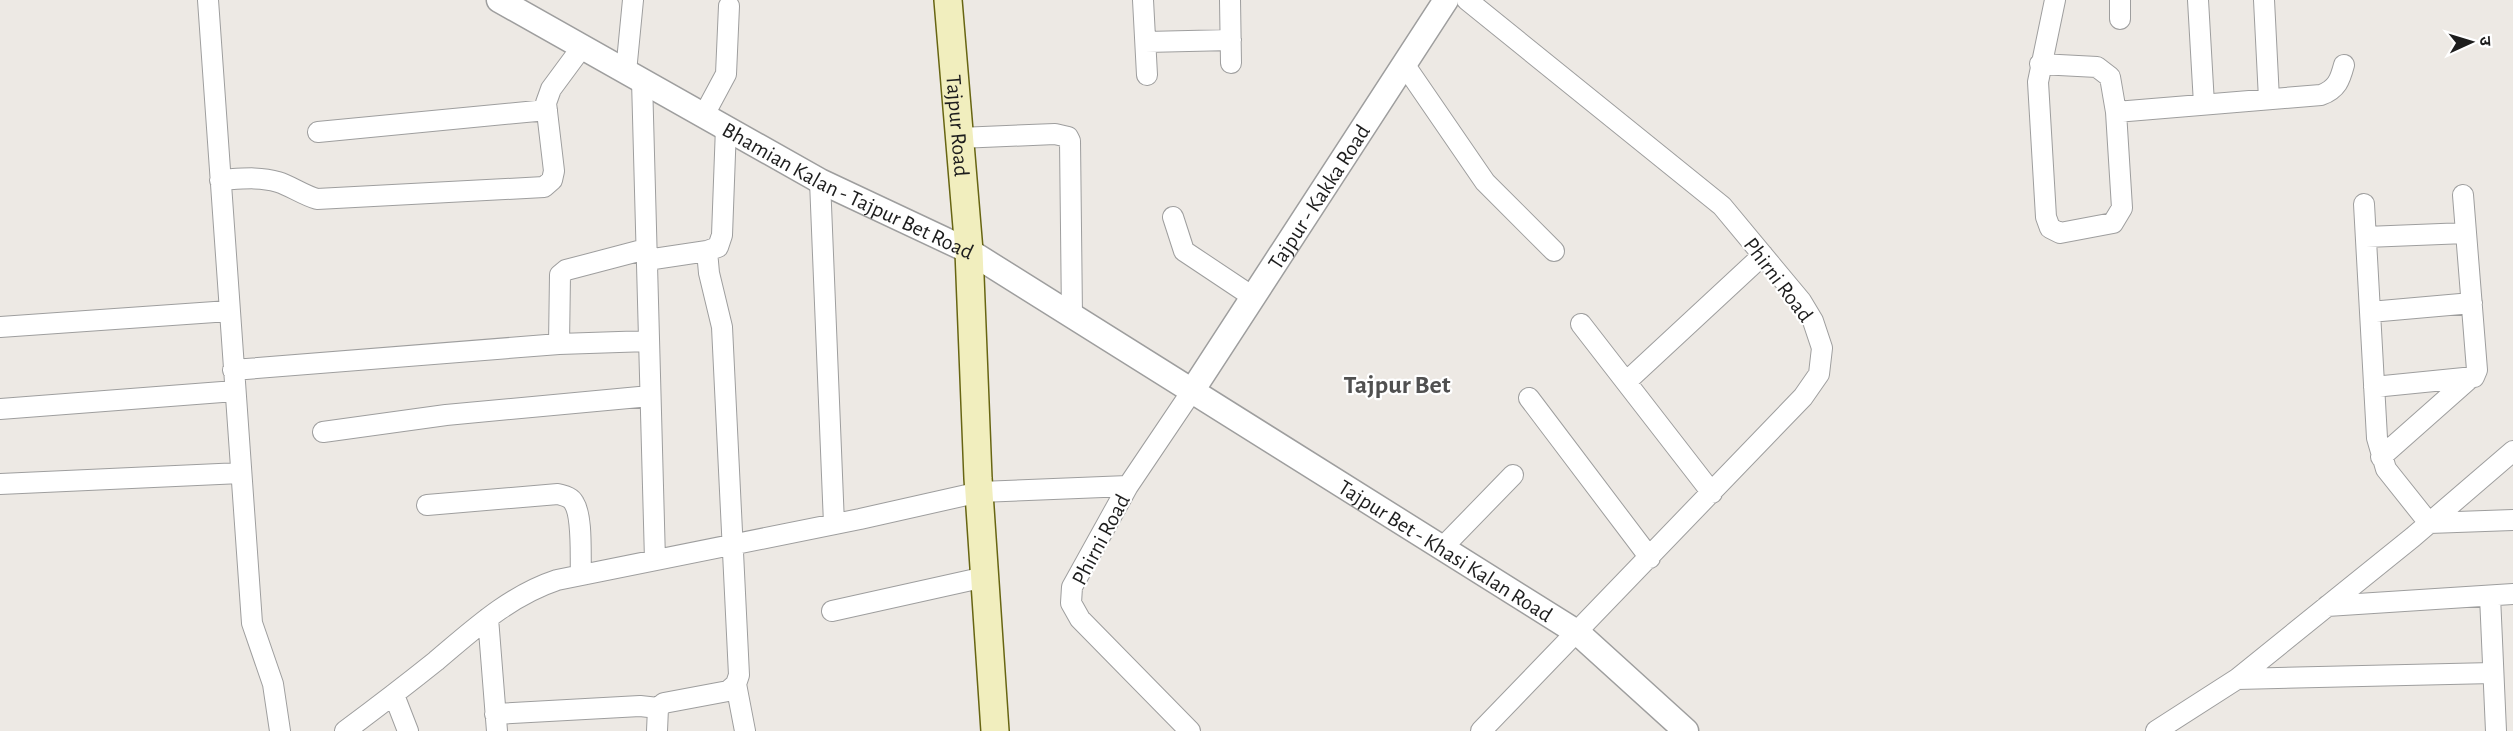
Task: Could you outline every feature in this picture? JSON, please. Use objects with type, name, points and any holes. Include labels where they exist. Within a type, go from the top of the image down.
[{"type":"main road","name":"Tajpur Road","points":[[948,0],[969,251],[994,731]]},
{"type":"street","points":[[208,0],[252,623],[273,684],[280,731]]},
{"type":"street","name":"Bhamian Kalan - Tajpur Bet Road","points":[[499,0],[820,181],[969,251],[1192,391]]},
{"type":"street","points":[[633,0],[634,76],[646,254],[655,560]]},
{"type":"street","points":[[1143,0],[1147,75]]},
{"type":"street","points":[[1230,0],[1231,63]]},
{"type":"street","name":"Tajpur - Kakka Road","points":[[1192,391],[1446,0]]},
{"type":"street","name":"Phirni Road","points":[[1467,0],[1722,206],[1801,301],[1813,321],[1822,348],[1819,374],[1803,397],[1578,633],[1481,731]]},
{"type":"street","points":[[2040,64],[2097,67],[2104,70],[2110,77],[2116,112],[2122,208],[2119,216],[2106,226],[2060,233],[2050,228],[2046,217],[2038,82],[2040,64],[2055,0]]},
{"type":"street","points":[[2198,0],[2204,104]]},
{"type":"street","points":[[2264,0],[2269,99]]},
{"type":"street","points":[[704,115],[726,74],[729,6]]},
{"type":"street","points":[[1146,42],[1231,40]]},
{"type":"street","points":[[220,180],[260,178],[279,182],[301,195],[317,199],[544,187],[552,180],[554,171],[546,103],[551,89],[582,47]]},
{"type":"street","points":[[1404,64],[1485,182],[1554,251]]},
{"type":"street","points":[[2116,112],[2321,95],[2332,91],[2339,82],[2344,65]]},
{"type":"street","points":[[318,132],[547,110]]},
{"type":"street","points":[[559,344],[560,275],[566,270],[646,254],[707,251],[718,247],[722,235],[726,127]]},
{"type":"street","points":[[959,138],[1056,134],[1068,137],[1070,141],[1072,316]]},
{"type":"street","points":[[820,181],[834,524]]},
{"type":"street","points":[[2381,457],[2468,380],[2475,377],[2472,303],[2463,195]]},
{"type":"street","points":[[2364,204],[2374,387],[2381,457],[2386,469],[2429,523]]},
{"type":"street","points":[[1173,217],[1184,251],[1253,297]]},
{"type":"street","points":[[2366,237],[2466,233]]},
{"type":"street","points":[[488,618],[496,723],[640,706],[658,708],[664,703],[728,692],[736,684],[739,675],[722,327],[709,273],[707,251]]},
{"type":"street","points":[[1626,382],[1763,255]]},
{"type":"street","points":[[2370,312],[2472,303]]},
{"type":"street","points":[[0,327],[229,312]]},
{"type":"street","points":[[1581,324],[1712,493]]},
{"type":"street","points":[[234,370],[559,344],[649,341]]},
{"type":"street","points":[[2374,387],[2468,380]]},
{"type":"street","points":[[0,409],[235,391]]},
{"type":"street","name":"Phirni Road","points":[[1190,731],[1080,619],[1071,603],[1072,587],[1128,486],[1192,391]]},
{"type":"street","name":"Tajpur Bet - Khasi Kalan Road","points":[[1192,391],[1578,633],[1676,728]]},
{"type":"street","points":[[323,432],[446,415],[650,396]]},
{"type":"street","points":[[1529,398],[1650,558]]},
{"type":"street","points":[[2167,729],[2237,679],[2429,523],[2513,451]]},
{"type":"street","points":[[0,484],[241,473]]},
{"type":"street","points":[[1442,548],[1513,475]]},
{"type":"street","points":[[345,731],[394,695],[509,600],[531,588],[581,575],[980,492],[1128,486]]},
{"type":"street","points":[[427,505],[558,494],[570,498],[576,505],[579,519],[581,575]]},
{"type":"street","points":[[2429,523],[2513,520]]},
{"type":"street","points":[[832,611],[985,577]]},
{"type":"street","points":[[2327,606],[2513,594]]},
{"type":"street","points":[[2490,596],[2496,731]]},
{"type":"street","points":[[2237,679],[2493,673]]},
{"type":"street","points":[[736,684],[745,731]]},
{"type":"street","points":[[394,695],[408,731]]},
{"type":"street","points":[[657,731],[658,708]]},
{"type":"district","name":"Tajpur Bet","points":[[1397,384]]}]
